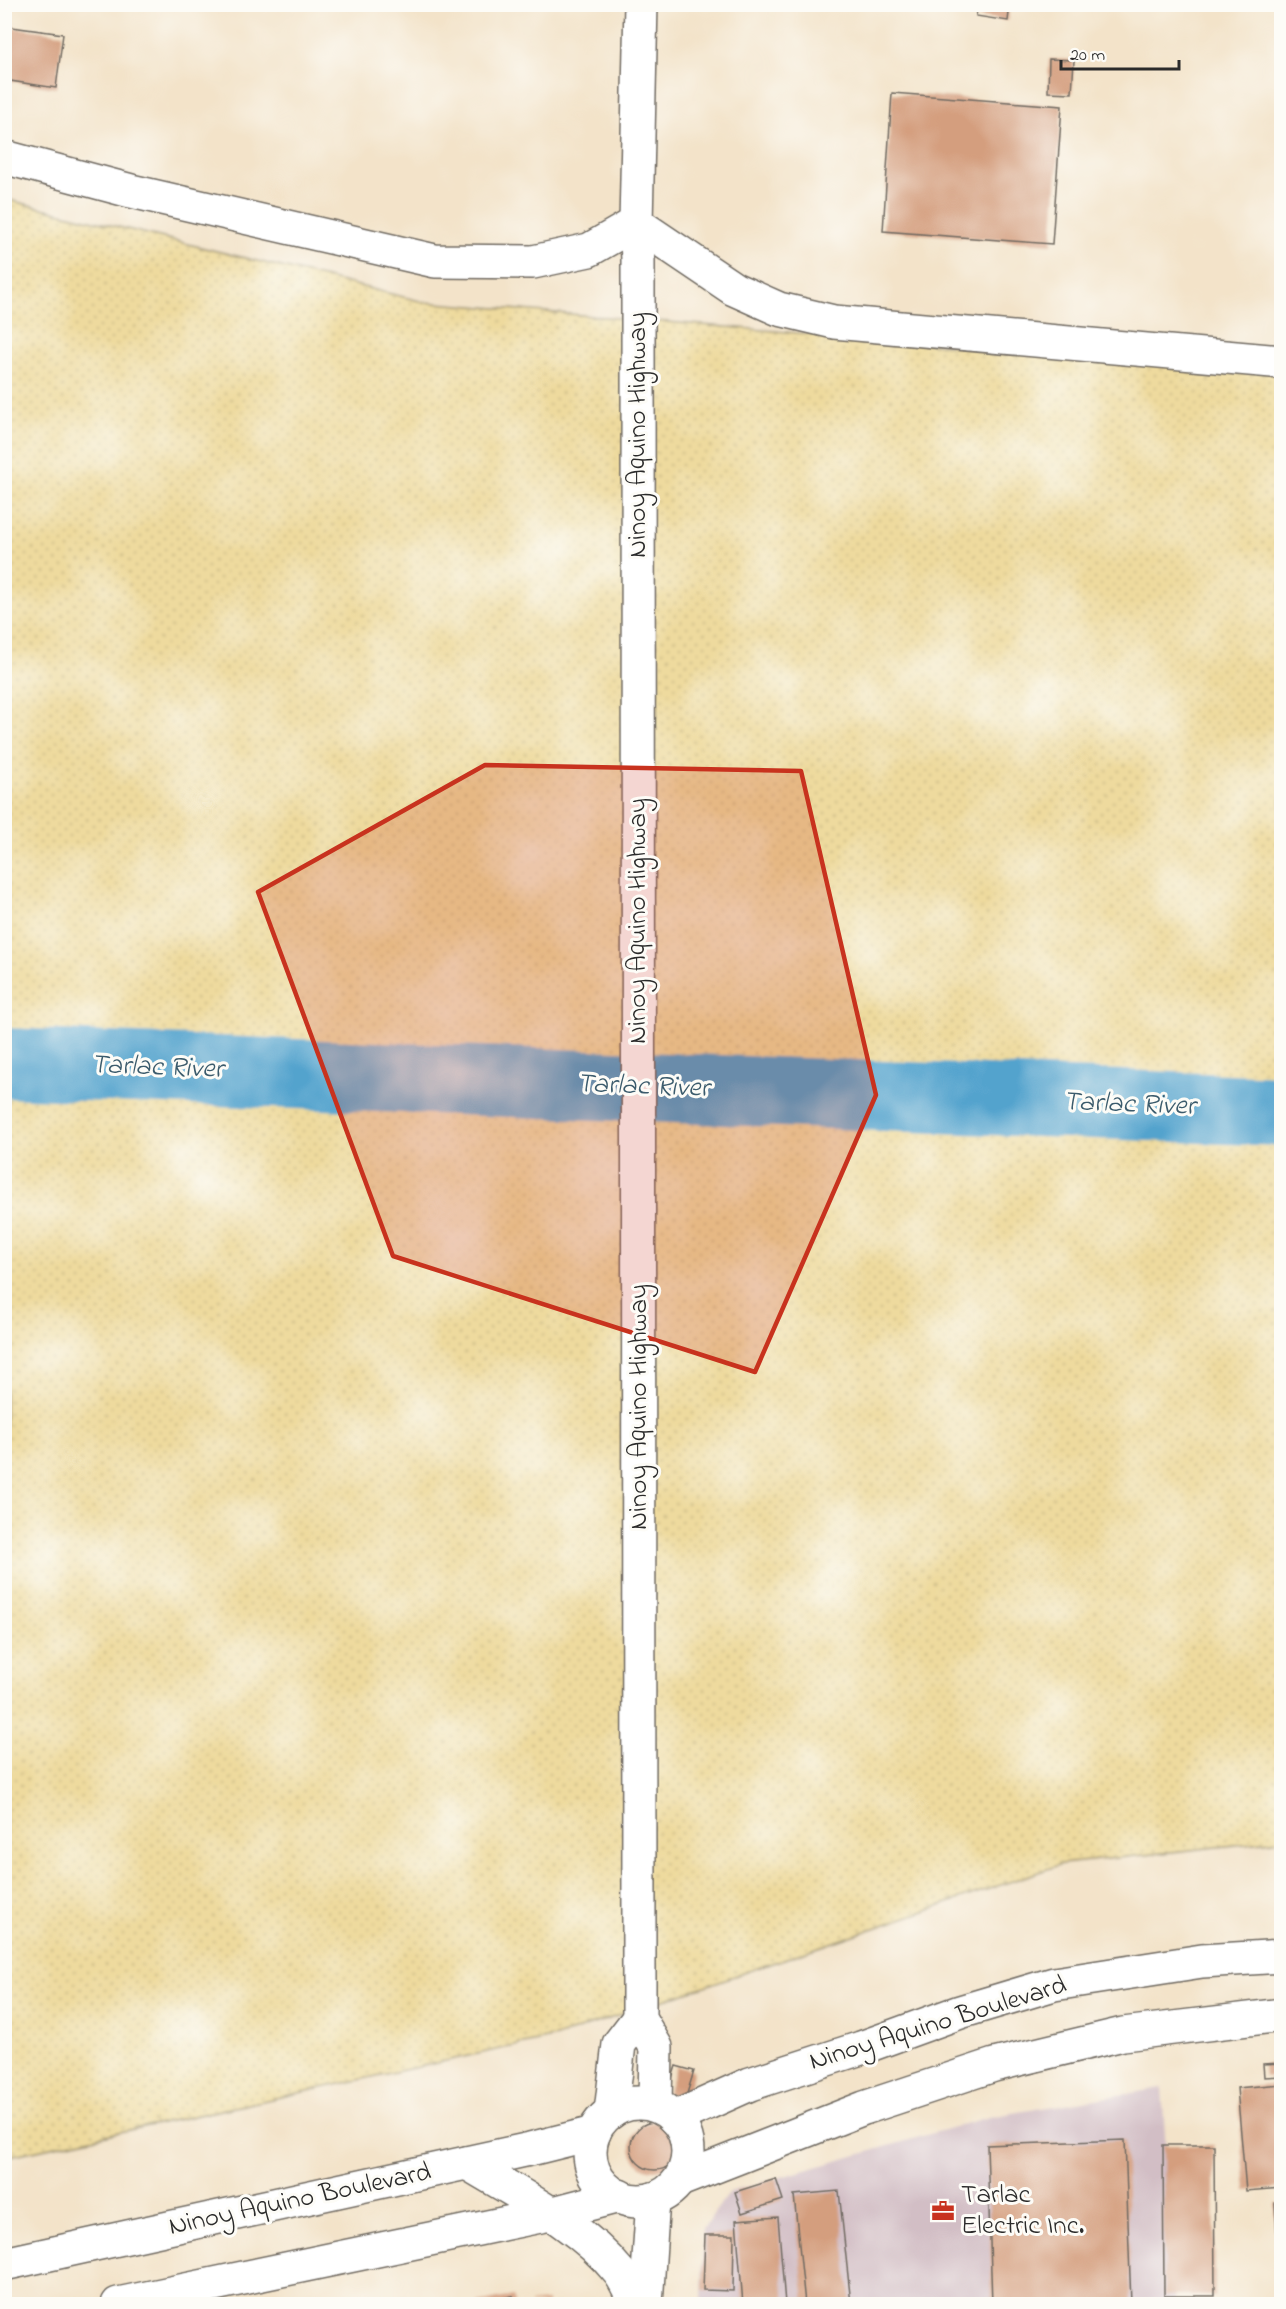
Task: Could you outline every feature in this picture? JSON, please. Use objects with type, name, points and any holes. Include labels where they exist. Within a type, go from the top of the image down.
[{"type":"main road","name":"Ninoy Aquino Highway","points":[[639,2006],[638,259],[636,223],[640,4]]},
{"type":"main road","points":[[4,157],[131,190],[435,261],[533,262],[589,250],[636,223],[734,289],[779,309],[834,322],[1281,362]]},
{"type":"main road","name":"Ninoy Aquino Boulevard","points":[[664,2111],[861,2048],[960,2012],[1054,1984],[1202,1961],[1281,1956]]},
{"type":"main road","points":[[639,2006],[656,2047],[664,2111]]},
{"type":"main road","points":[[603,2122],[632,2104],[664,2111],[684,2131],[688,2147],[687,2164],[680,2180],[669,2192],[653,2199],[636,2201],[620,2196],[604,2186],[594,2170],[590,2151],[603,2122],[619,2044],[639,2006]]},
{"type":"main road","name":"Ninoy Aquino Boulevard","points":[[680,2180],[864,2108],[994,2065],[1123,2034],[1281,2015]]},
{"type":"main road","name":"Ninoy Aquino Boulevard","points":[[4,2264],[467,2163],[603,2122]]},
{"type":"main road","points":[[467,2163],[550,2214],[586,2241],[620,2272],[636,2304]]},
{"type":"main road","points":[[118,2304],[550,2214],[620,2196]]},
{"type":"main road","points":[[646,2304],[653,2199]]},
{"type":"highlighted area","points":[[485,765],[801,771],[876,1095],[755,1372],[393,1256],[258,892]]},
{"type":"shaded area","name":"Tarlac Electric Inc.","points":[[1162,2088],[1176,2304],[702,2304],[703,2229],[729,2192],[989,2117]]},
{"type":"sand","points":[[5,199],[424,302],[1281,373],[1281,1840],[1062,1864],[556,2037],[5,2157]]},
{"type":"building","points":[[978,4],[1010,4],[1008,21],[976,16]]},
{"type":"building","points":[[4,26],[63,34],[56,88],[4,80]]},
{"type":"building","points":[[1049,59],[1074,60],[1072,93],[1048,92]]},
{"type":"building","points":[[892,93],[1062,106],[1052,244],[883,231]]},
{"type":"building","points":[[1282,2063],[1282,2076],[1264,2077],[1263,2064]]},
{"type":"building","points":[[676,2066],[694,2071],[685,2100],[667,2094]]},
{"type":"building","points":[[1282,2084],[1282,2188],[1246,2191],[1237,2088]]},
{"type":"building","points":[[655,2122],[672,2129],[679,2146],[672,2163],[655,2170],[638,2163],[631,2146],[638,2129]]},
{"type":"building","points":[[1125,2140],[1131,2304],[992,2304],[987,2145]]},
{"type":"building","points":[[1163,2145],[1214,2145],[1215,2296],[1164,2296]]},
{"type":"building","points":[[776,2179],[783,2200],[742,2213],[735,2192]]},
{"type":"building","points":[[839,2191],[851,2304],[805,2304],[794,2195]]},
{"type":"building","points":[[1275,2203],[1282,2203],[1282,2290],[1280,2290]]},
{"type":"building","points":[[778,2217],[785,2304],[743,2304],[736,2220]]},
{"type":"building","points":[[705,2235],[734,2235],[733,2291],[703,2290]]},
{"type":"building","points":[[513,2296],[515,2304],[478,2304],[478,2303]]},
{"type":"building","points":[[547,2301],[547,2304],[530,2304],[530,2303]]},
{"type":"waterway","name":"Tarlac River","points":[[4,1063],[1282,1111]]},
{"type":"place","name":"Tarlac Electric Inc.","points":[[943,2211]]}]
